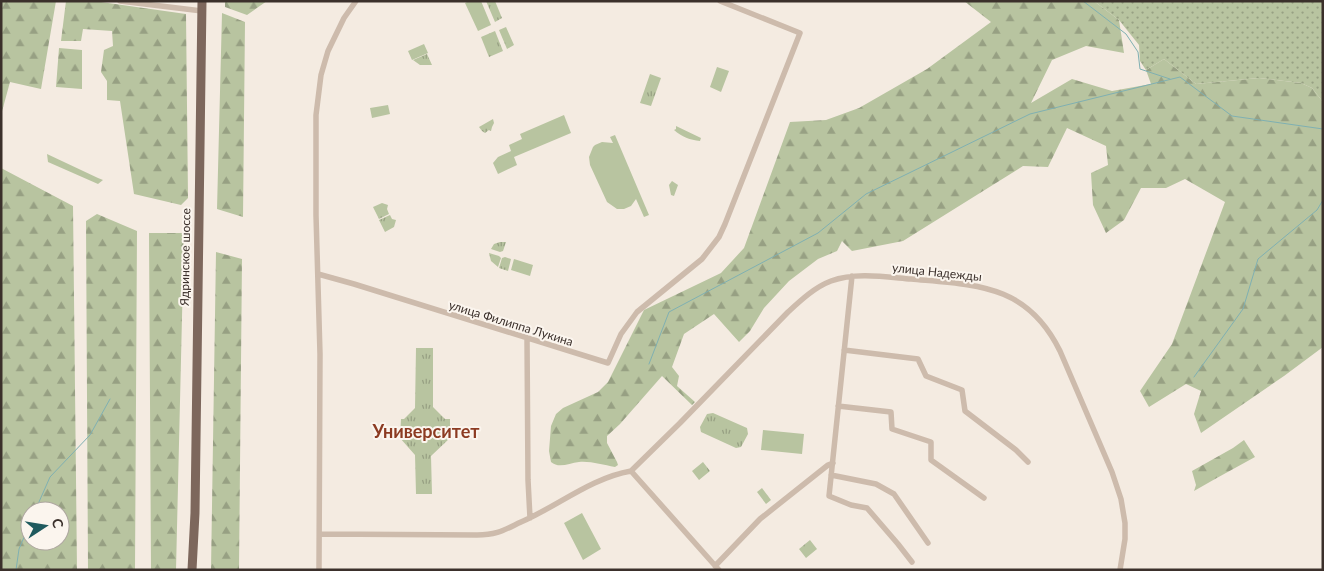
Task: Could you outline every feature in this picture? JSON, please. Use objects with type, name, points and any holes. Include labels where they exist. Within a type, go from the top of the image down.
[{"type":"main road","name":"Ядринское шоссе","points":[[192,570],[195,513],[202,6]]},
{"type":"main road","name":"Ядринское шоссе","points":[[195,513],[197,570]]},
{"type":"street","points":[[120,1],[202,6]]},
{"type":"street","points":[[319,570],[316,115],[321,76],[328,51],[344,18],[356,1]]},
{"type":"street","name":"улица Филиппа Лукина","points":[[318,274],[608,363],[621,334],[637,312],[702,259],[715,243],[725,224],[800,33],[720,1]]},
{"type":"street","points":[[852,276],[829,496],[851,505],[866,508],[912,562]]},
{"type":"street","name":"улица Надежды","points":[[631,471],[788,312],[819,287],[852,276],[963,283],[987,288],[1018,302],[1032,312],[1053,336],[1122,499],[1125,539],[1120,570]]},
{"type":"street","points":[[527,338],[530,518]]},
{"type":"street","points":[[844,350],[918,359],[926,376],[962,390],[965,411],[1016,450],[1028,462]]},
{"type":"street","points":[[838,406],[890,412],[892,429],[931,442],[931,460],[984,498]]},
{"type":"street","points":[[320,534],[496,534],[599,481],[631,471],[717,568],[760,519],[833,463]]},
{"type":"street","points":[[831,475],[876,484],[894,494],[928,542]]},
{"type":"green space","points":[[1,1],[56,1],[41,89],[10,82],[1,115],[2,68]]},
{"type":"green space","points":[[66,1],[94,1],[186,14],[188,198],[181,205],[134,194],[120,101],[107,100],[107,81],[101,72],[104,50],[113,46],[112,31],[83,29],[81,41],[61,41]]},
{"type":"green space","points":[[225,1],[267,1],[247,15],[225,7]]},
{"type":"green space","points":[[481,1],[491,25],[478,31],[465,3]]},
{"type":"green space","points":[[486,1],[495,1],[502,18],[495,22]]},
{"type":"green space","points":[[964,1],[1094,1],[1119,20],[1124,53],[1086,46],[1052,60],[1031,103],[1072,79],[1112,91],[1151,84],[1146,70],[1164,59],[1196,84],[1259,78],[1301,83],[1312,88],[1323,102],[1323,347],[1201,433],[1194,414],[1201,391],[1186,384],[1149,407],[1140,391],[1172,344],[1225,202],[1185,179],[1166,188],[1141,188],[1124,220],[1106,233],[1093,205],[1091,173],[1108,165],[1106,146],[1067,128],[1048,167],[1023,166],[903,241],[852,251],[842,241],[837,251],[818,259],[789,281],[764,308],[750,331],[739,342],[714,314],[684,334],[672,367],[679,376],[677,386],[695,402],[692,405],[662,376],[607,436],[607,443],[618,465],[615,467],[588,462],[557,465],[551,462],[549,451],[551,426],[556,414],[563,408],[598,392],[608,382],[644,310],[721,273],[744,248],[790,122],[826,120],[859,108],[927,69],[991,22]]},
{"type":"green space","points":[[1094,1],[1323,1],[1323,102],[1312,88],[1301,83],[1259,78],[1196,84],[1164,59],[1146,70],[1140,61],[1139,45],[1119,20]]},
{"type":"green space","points":[[222,13],[245,22],[243,217],[217,209]]},
{"type":"green space","points":[[506,27],[514,45],[507,49],[499,30]]},
{"type":"green space","points":[[495,31],[503,51],[489,57],[481,37]]},
{"type":"green space","points":[[424,44],[428,53],[412,60],[408,51]]},
{"type":"green space","points":[[59,48],[82,50],[82,89],[56,87]]},
{"type":"green space","points":[[427,54],[432,65],[420,65],[413,60]]},
{"type":"green space","points":[[717,67],[729,71],[721,92],[710,87]]},
{"type":"green space","points":[[650,74],[661,78],[651,106],[640,103]]},
{"type":"green space","points":[[388,105],[390,114],[372,118],[370,108]]},
{"type":"green space","points":[[564,115],[571,133],[514,157],[517,165],[498,174],[493,163],[498,157],[511,151],[509,145],[522,139],[520,134]]},
{"type":"green space","points":[[493,119],[494,123],[491,131],[489,130],[485,133],[482,131],[479,127]]},
{"type":"green space","points":[[676,126],[701,138],[700,141],[680,135],[674,130]]},
{"type":"green space","points":[[615,135],[649,215],[644,217],[636,199],[631,206],[624,209],[617,209],[607,202],[590,165],[589,157],[593,147],[602,142],[613,143],[610,137]]},
{"type":"green space","points":[[47,154],[103,180],[98,184],[48,162]]},
{"type":"green space","points":[[1,168],[73,206],[77,570],[1,570]]},
{"type":"green space","points":[[672,181],[678,185],[674,196],[671,195],[669,185]]},
{"type":"green space","points":[[382,203],[388,205],[389,214],[379,219],[373,207]]},
{"type":"green space","points":[[97,214],[137,231],[135,570],[88,570],[86,221]]},
{"type":"green space","points":[[390,215],[392,219],[396,220],[394,227],[385,232],[379,220]]},
{"type":"green space","points":[[149,233],[184,233],[176,570],[151,570]]},
{"type":"green space","points":[[506,242],[503,251],[491,249],[494,244]]},
{"type":"green space","points":[[216,252],[242,259],[239,570],[211,570]]},
{"type":"green space","points":[[489,253],[501,258],[498,267],[491,261]]},
{"type":"green space","points":[[502,258],[511,259],[508,271],[499,268]]},
{"type":"green space","points":[[514,259],[533,265],[530,276],[511,270]]},
{"type":"green space","points":[[416,348],[433,348],[433,407],[445,419],[450,419],[450,438],[431,456],[432,494],[416,494],[415,455],[400,438],[401,419],[404,419],[415,408]]},
{"type":"green space","points":[[713,413],[747,428],[748,434],[741,447],[736,448],[701,432],[700,427],[707,414]]},
{"type":"green space","points":[[763,430],[804,434],[802,454],[761,450]]},
{"type":"green space","points":[[1244,440],[1255,457],[1194,491],[1196,485],[1192,471]]},
{"type":"green space","points":[[703,462],[710,471],[699,480],[692,471]]},
{"type":"green space","points":[[762,488],[771,500],[766,504],[757,492]]},
{"type":"green space","points":[[582,513],[601,549],[583,560],[564,523]]},
{"type":"green space","points":[[810,540],[817,549],[806,558],[799,549]]},
{"type":"waterway","points":[[1083,1],[1126,34],[1138,52],[1140,69],[1170,79]]},
{"type":"waterway","points":[[649,364],[669,312],[818,233],[866,194],[1030,114],[1180,77],[1232,116],[1323,129]]},
{"type":"waterway","points":[[1194,377],[1243,309],[1258,259],[1317,210],[1323,200]]},
{"type":"waterway","points":[[39,501],[50,477],[90,435],[110,399]]},
{"type":"waterway","points":[[16,570],[20,547]]},
{"type":"district","name":"Университет","points":[[426,431]]}]
